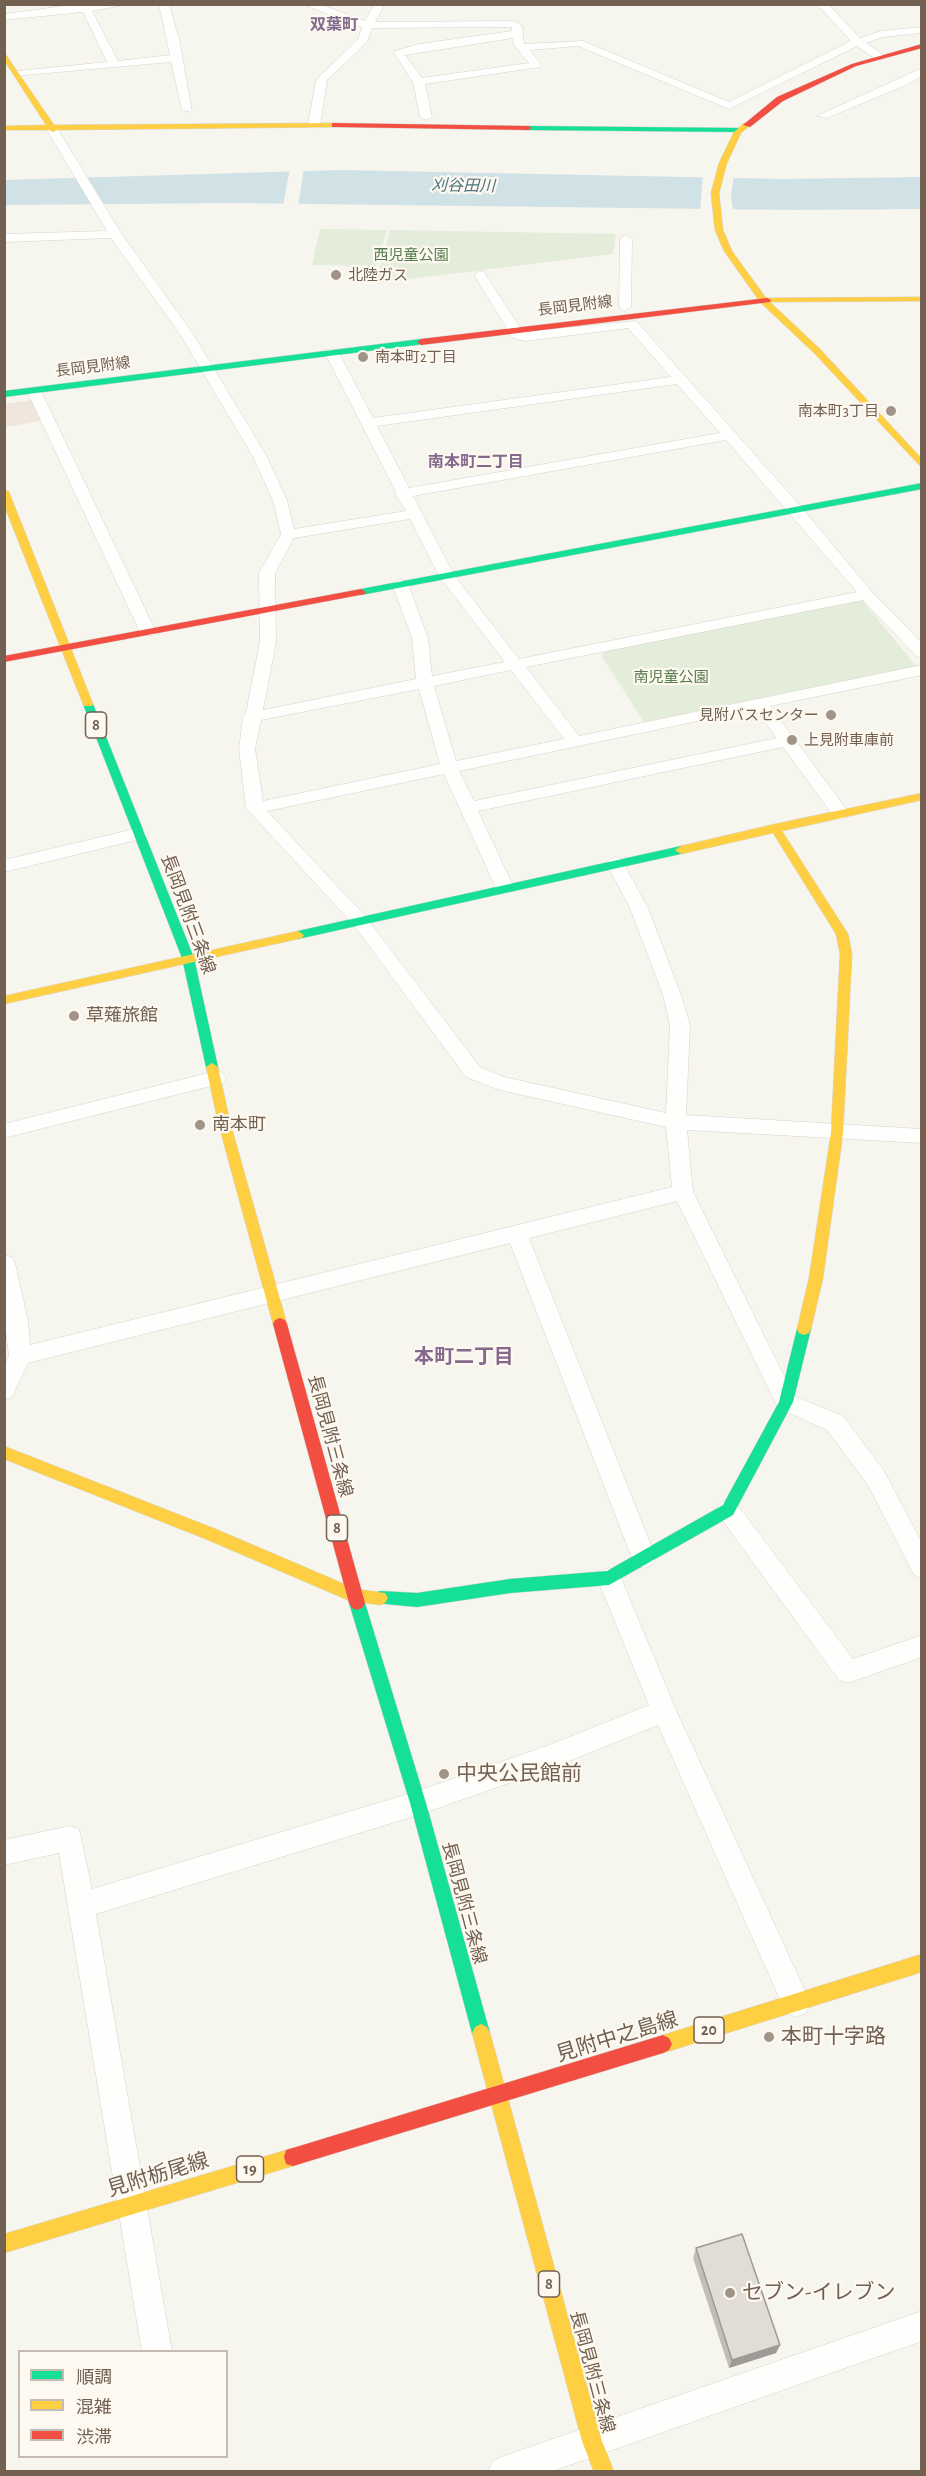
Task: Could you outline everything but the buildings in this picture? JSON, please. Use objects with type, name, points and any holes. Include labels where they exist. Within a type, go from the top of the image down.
[{"type":"street","points":[[4,17],[85,6],[124,4]]},
{"type":"street","points":[[164,4],[176,43],[176,58],[188,110]]},
{"type":"street","points":[[307,4],[368,25],[514,24],[517,26],[516,34],[519,45],[536,65],[419,81]]},
{"type":"street","points":[[314,125],[322,80],[363,40],[368,25],[380,4]]},
{"type":"street","points":[[822,4],[858,42],[880,57]]},
{"type":"street","points":[[85,6],[114,64]]},
{"type":"street","points":[[419,24],[419,47]]},
{"type":"street","points":[[522,47],[579,43],[729,106],[858,42],[881,34],[921,30]]},
{"type":"street","points":[[426,117],[419,81],[399,53],[419,47],[516,34]]},
{"type":"street","points":[[920,48],[880,57],[831,73],[772,104],[739,131],[718,176],[716,203],[720,228],[728,251],[763,300],[817,351],[921,465]]},
{"type":"street","points":[[4,54],[113,229],[186,334],[259,455],[280,500],[288,534],[267,573],[268,642],[251,717],[247,749],[255,808],[360,920],[472,1072],[500,1083],[676,1122],[921,1136]]},
{"type":"street","points":[[18,74],[176,58]]},
{"type":"street","points":[[823,116],[902,83],[921,71]]},
{"type":"street","points":[[4,128],[314,125],[739,131]]},
{"type":"street","points":[[4,238],[113,229]]},
{"type":"street","points":[[625,307],[626,239]]},
{"type":"street","points":[[480,275],[518,336],[631,324],[797,511],[867,595],[921,653]]},
{"type":"street","name":"長岡見附線","points":[[4,394],[763,300],[921,300]]},
{"type":"street","points":[[332,353],[369,423],[402,494],[447,576],[512,664],[574,741]]},
{"type":"street","points":[[369,423],[679,380]]},
{"type":"street","points":[[34,391],[148,632]]},
{"type":"street","points":[[402,494],[730,435]]},
{"type":"street","points":[[4,658],[921,486]]},
{"type":"street","name":"長岡見附三条線","points":[[4,492],[188,958],[224,1122],[355,1596],[418,1803],[592,2441],[604,2472]]},
{"type":"street","points":[[288,534],[413,514]]},
{"type":"street","points":[[400,584],[420,638],[425,683],[450,769],[505,888]]},
{"type":"street","points":[[251,717],[867,595]]},
{"type":"street","points":[[255,808],[921,670]]},
{"type":"street","points":[[759,703],[841,814]]},
{"type":"street","points":[[468,808],[788,741]]},
{"type":"street","points":[[4,1000],[921,796]]},
{"type":"street","points":[[4,1452],[213,1535],[355,1596],[417,1600],[510,1586],[609,1578],[728,1510],[786,1402],[816,1278],[837,1133],[846,954],[842,934],[775,828]]},
{"type":"street","points":[[4,866],[139,834]]},
{"type":"street","points":[[615,863],[639,908],[672,995],[680,1025],[676,1122],[683,1192],[786,1402],[836,1423],[876,1478],[921,1568]]},
{"type":"street","points":[[4,1131],[216,1078]]},
{"type":"street","points":[[20,1356],[683,1192]]},
{"type":"street","points":[[517,1234],[644,1558]]},
{"type":"street","points":[[4,1263],[17,1321],[20,1356],[4,1391]]},
{"type":"street","points":[[728,1510],[848,1672],[921,1646]]},
{"type":"street","points":[[609,1578],[664,1711],[796,2003]]},
{"type":"street","points":[[80,1906],[418,1803],[552,1756],[664,1711]]},
{"type":"street","points":[[4,1853],[70,1838],[157,2350]]},
{"type":"street","name":"見附中之島線","points":[[497,2095],[921,1963]]},
{"type":"street","name":"見附栃尾線","points":[[4,2244],[497,2095]]},
{"type":"street","points":[[504,2472],[921,2326]]},
{"type":"shaded area","points":[[32,400],[41,421],[5,427],[5,404]]},
{"type":"green space","points":[[320,229],[387,230],[376,266],[312,265]]},
{"type":"green space","name":"西児童公園","points":[[390,230],[616,234],[613,254],[376,283]]},
{"type":"green space","name":"南児童公園","points":[[862,600],[916,666],[644,722],[601,655],[608,650]]},
{"type":"water","name":"刈谷田川","points":[[341,170],[783,179],[921,177],[922,209],[794,210],[233,203],[5,205],[4,180]]},
{"type":"pier","points":[[290,168],[304,168],[298,207],[283,206]]},
{"type":"pier","points":[[703,175],[734,175],[731,195],[733,212],[700,212]]},
{"type":"traffic: fast","points":[[528,128],[740,130]]},
{"type":"traffic: fast","points":[[4,394],[421,342]]},
{"type":"traffic: fast","points":[[361,592],[922,486]]},
{"type":"traffic: fast","points":[[88,704],[188,958],[212,1067]]},
{"type":"traffic: fast","points":[[298,935],[681,850]]},
{"type":"traffic: fast","points":[[380,1598],[417,1600],[510,1586],[609,1578],[728,1510],[786,1402],[804,1329]]},
{"type":"traffic: fast","points":[[357,1603],[418,1803],[481,2033]]},
{"type":"traffic: slow","points":[[4,54],[53,130]]},
{"type":"traffic: slow","points":[[4,128],[335,125]]},
{"type":"traffic: slow","points":[[747,125],[738,132],[723,163],[715,193],[719,230],[728,251],[763,300],[817,351],[922,465]]},
{"type":"traffic: slow","points":[[767,300],[922,299]]},
{"type":"traffic: slow","points":[[4,492],[88,704]]},
{"type":"traffic: slow","points":[[681,850],[922,796]]},
{"type":"traffic: slow","points":[[775,828],[842,934],[846,954],[837,1133],[816,1278],[804,1329]]},
{"type":"traffic: slow","points":[[4,1000],[298,935]]},
{"type":"traffic: slow","points":[[212,1067],[224,1122],[280,1324]]},
{"type":"traffic: slow","points":[[4,1452],[213,1535],[355,1596],[380,1598]]},
{"type":"traffic: slow","points":[[663,2044],[922,1963]]},
{"type":"traffic: slow","points":[[481,2033],[592,2441],[604,2472]]},
{"type":"traffic: slow","points":[[4,2244],[293,2157]]},
{"type":"traffic: jam","points":[[747,125],[780,99],[854,65],[922,46]]},
{"type":"traffic: jam","points":[[335,125],[528,128]]},
{"type":"traffic: jam","points":[[421,342],[767,300]]},
{"type":"traffic: jam","points":[[4,659],[361,592]]},
{"type":"traffic: jam","points":[[280,1324],[357,1603]]},
{"type":"traffic: jam","points":[[293,2157],[663,2044]]},
{"type":"place","name":"北陸ガス","points":[[336,275]]},
{"type":"place","name":"南本町2丁目","points":[[363,357]]},
{"type":"place","name":"南本町3丁目","points":[[891,411]]},
{"type":"place","name":"見附バスセンター","points":[[831,715]]},
{"type":"place","name":"上見附車庫前","points":[[792,740]]},
{"type":"place","name":"草薙旅館","points":[[74,1016]]},
{"type":"place","name":"南本町","points":[[200,1125]]},
{"type":"place","name":"中央公民館前","points":[[444,1774]]},
{"type":"place","name":"本町十字路","points":[[769,2037]]},
{"type":"place","name":"セブン-イレブン","points":[[730,2293]]},
{"type":"district","name":"双葉町","points":[[334,25]]},
{"type":"district","name":"南本町二丁目","points":[[476,462]]},
{"type":"district","name":"本町二丁目","points":[[464,1357]]}]
